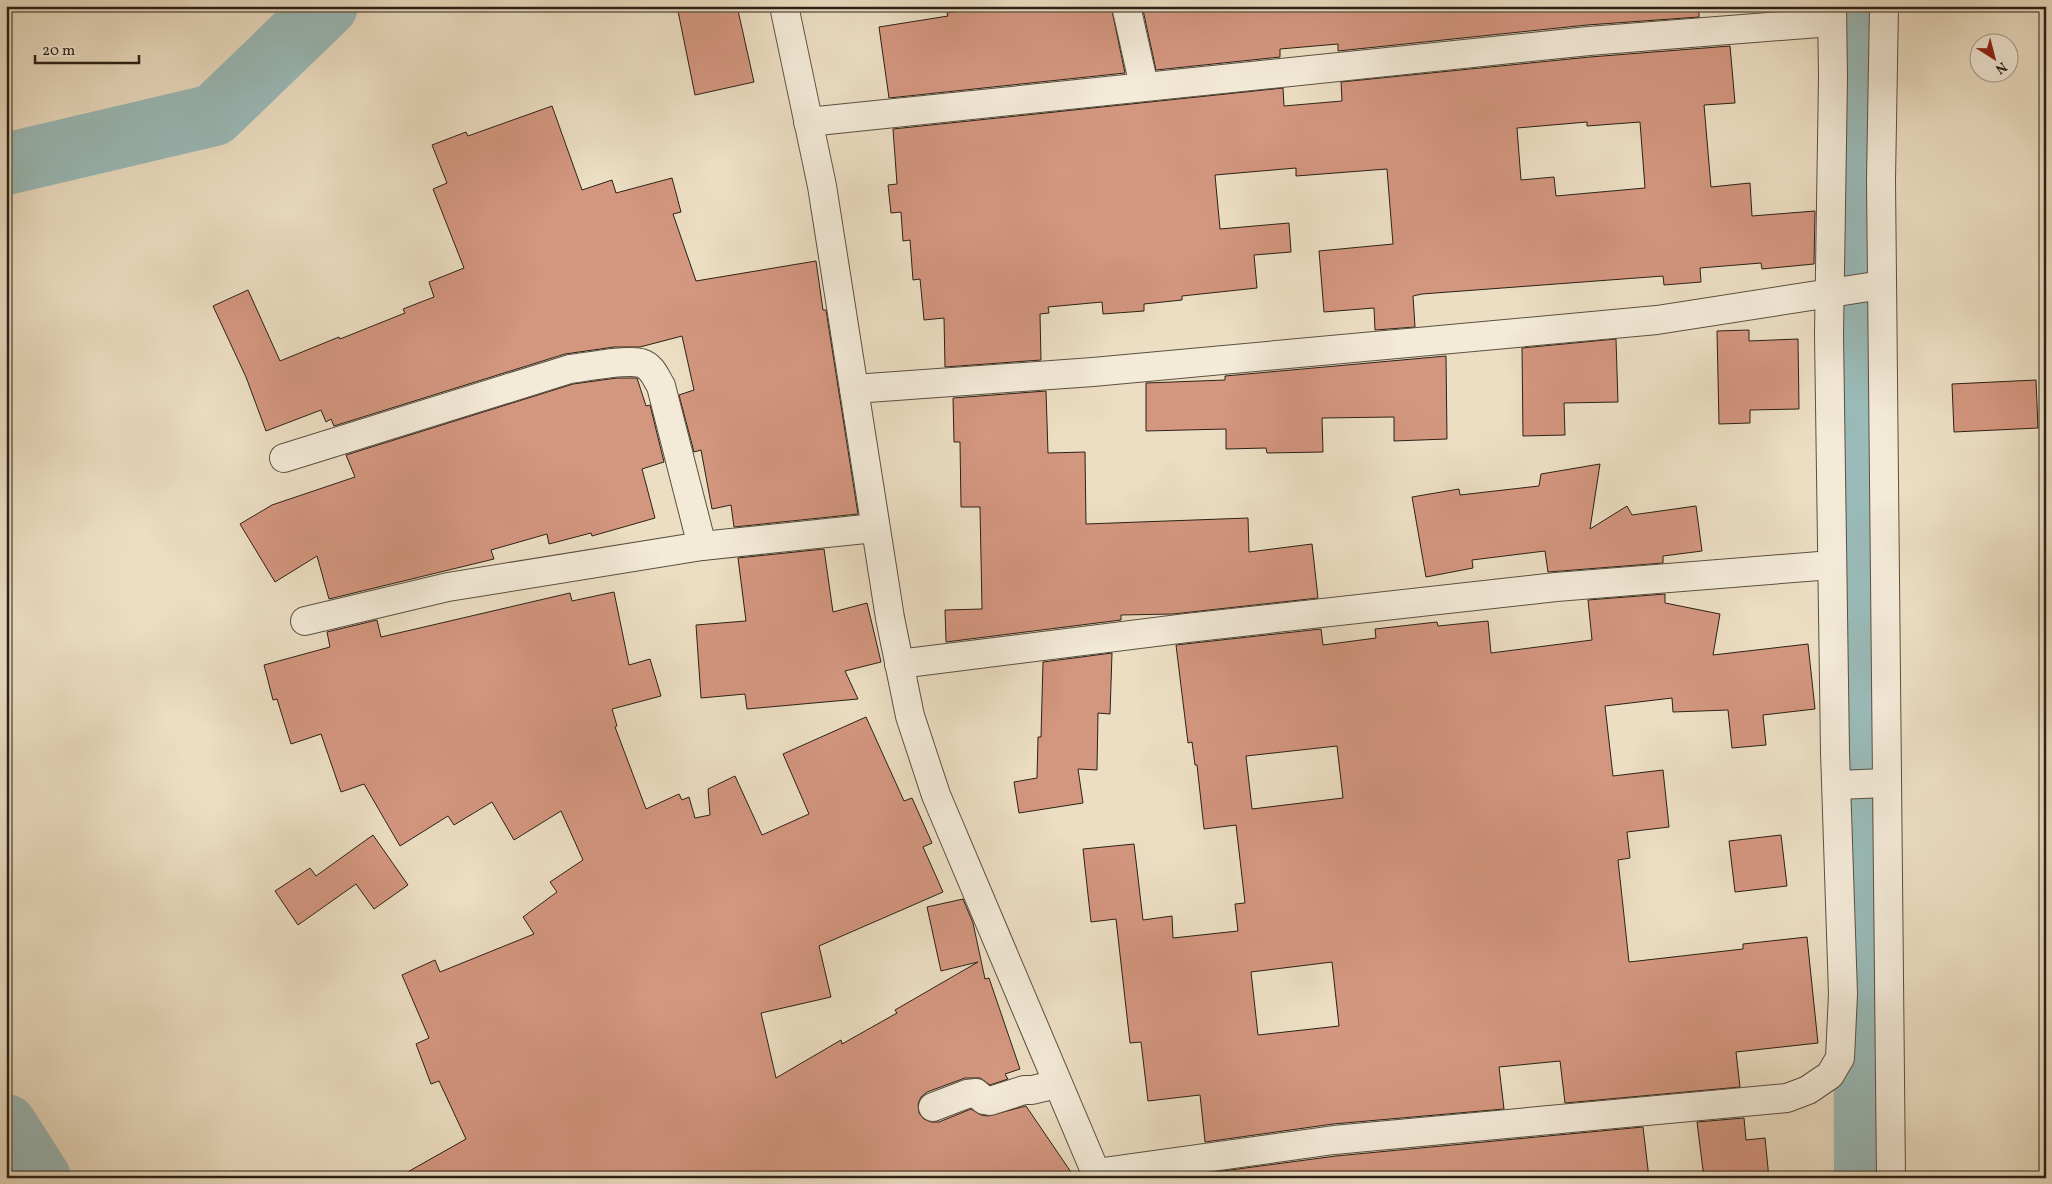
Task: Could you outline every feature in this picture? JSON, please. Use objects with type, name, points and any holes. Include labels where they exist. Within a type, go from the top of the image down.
[{"type":"street","points":[[784,6],[822,186],[876,528],[899,664],[910,716],[936,794],[1097,1175],[1334,1140],[1787,1098],[1808,1090],[1830,1075],[1840,1058],[1843,994],[1864,784],[1832,566],[1857,290],[1881,180],[1884,6]]},
{"type":"street","points":[[1126,6],[1144,86]]},
{"type":"street","points":[[808,122],[1144,86],[1590,42],[1832,14],[1857,290],[1864,784],[1891,1178]]},
{"type":"street","points":[[854,389],[1093,372],[1647,321],[1857,290]]},
{"type":"street","points":[[284,458],[570,369],[616,363],[642,363],[652,370],[661,386],[702,546]]},
{"type":"street","points":[[306,622],[448,587],[702,546],[876,528]]},
{"type":"street","points":[[899,664],[1111,637],[1546,588],[1832,566]]},
{"type":"street","points":[[933,1107],[967,1094],[976,1093],[984,1100],[990,1101],[1024,1090],[1057,1084]]},
{"type":"building","points":[[677,6],[737,6],[754,82],[695,95]]},
{"type":"building","points":[[996,6],[1111,6],[1125,73],[889,98],[879,27],[948,16],[947,13]]},
{"type":"building","points":[[1183,6],[1699,6],[1699,17],[1587,25],[1338,51],[1338,44],[1280,49],[1280,57],[1156,70],[1143,10]]},
{"type":"building","points":[[1730,46],[1735,103],[1704,105],[1711,187],[1750,183],[1752,216],[1815,211],[1814,264],[1762,269],[1761,263],[1700,268],[1701,282],[1664,285],[1663,276],[1422,294],[1413,296],[1415,327],[1375,330],[1374,308],[1324,312],[1319,251],[1393,244],[1387,169],[1296,176],[1296,168],[1215,175],[1220,229],[1289,223],[1291,252],[1254,255],[1257,288],[1182,296],[1182,300],[1144,304],[1144,311],[1103,314],[1102,302],[1048,307],[1049,313],[1040,314],[1041,360],[945,367],[944,318],[924,320],[920,279],[913,280],[910,240],[903,241],[901,212],[891,213],[888,185],[897,184],[893,129],[1283,88],[1284,106],[1342,101],[1341,82],[1590,57]],"holes":[[[1587,122],[1587,126],[1640,122],[1645,188],[1556,196],[1554,177],[1521,180],[1517,128]]]},
{"type":"building","points":[[552,106],[582,190],[612,180],[616,193],[672,178],[681,212],[673,214],[696,281],[816,261],[823,310],[826,310],[858,514],[734,527],[731,505],[712,509],[701,450],[694,452],[679,395],[694,390],[682,336],[640,347],[614,347],[565,354],[334,426],[331,419],[326,422],[321,410],[266,431],[246,377],[213,306],[248,290],[280,361],[405,313],[403,309],[434,297],[429,282],[464,268],[433,189],[447,183],[432,145],[466,132],[468,136]]},
{"type":"building","points":[[1749,330],[1749,341],[1798,339],[1799,409],[1750,410],[1750,423],[1719,424],[1717,331]]},
{"type":"building","points":[[1616,339],[1618,402],[1564,403],[1565,435],[1523,436],[1522,348]]},
{"type":"building","points":[[1446,356],[1447,439],[1394,441],[1394,417],[1322,418],[1323,452],[1267,453],[1266,448],[1226,449],[1226,429],[1146,431],[1146,383],[1225,380],[1225,376]]},
{"type":"building","points":[[617,378],[637,378],[646,406],[650,405],[664,462],[642,469],[655,518],[592,536],[591,533],[549,544],[547,534],[491,550],[494,559],[329,599],[317,556],[275,582],[240,524],[272,505],[355,477],[346,455],[573,384]]},
{"type":"building","points":[[2036,380],[2038,428],[1954,432],[1952,384]]},
{"type":"building","points":[[1046,391],[1048,453],[1085,452],[1086,524],[1248,518],[1249,552],[1312,544],[1318,598],[1173,614],[1121,615],[1121,620],[946,642],[945,610],[982,609],[980,507],[961,507],[960,442],[954,442],[953,398]]},
{"type":"building","points":[[1600,464],[1590,529],[1627,506],[1632,515],[1696,506],[1702,551],[1663,556],[1663,563],[1548,572],[1545,551],[1472,560],[1473,568],[1426,577],[1412,497],[1459,489],[1460,495],[1539,486],[1541,474]]},
{"type":"building","points":[[824,549],[833,612],[867,603],[881,662],[845,671],[858,699],[747,709],[745,694],[701,698],[696,625],[746,621],[738,558]]},
{"type":"building","points":[[614,592],[629,665],[650,659],[661,696],[612,709],[617,726],[615,727],[646,809],[679,794],[682,800],[689,797],[695,818],[710,815],[708,789],[735,776],[762,835],[809,814],[783,754],[866,717],[904,801],[912,798],[932,843],[923,847],[943,892],[819,946],[831,997],[761,1013],[776,1078],[841,1040],[842,1044],[897,1013],[895,1010],[978,962],[941,971],[927,907],[963,899],[973,923],[985,979],[989,978],[1020,1069],[1005,1074],[1008,1079],[990,1085],[980,1078],[965,1078],[927,1092],[921,1097],[918,1104],[919,1113],[924,1119],[931,1122],[939,1122],[971,1109],[981,1115],[988,1116],[1026,1106],[1075,1178],[397,1178],[466,1139],[439,1081],[431,1084],[416,1044],[429,1038],[402,975],[435,960],[440,972],[534,934],[523,917],[557,892],[550,882],[583,860],[561,811],[514,840],[492,802],[454,825],[448,816],[400,846],[364,784],[341,792],[321,734],[291,744],[277,699],[273,700],[264,665],[330,647],[327,632],[377,620],[381,637],[570,593],[572,601]]},
{"type":"building","points":[[1665,594],[1665,603],[1720,614],[1713,655],[1808,644],[1815,709],[1763,715],[1766,745],[1732,748],[1728,710],[1673,712],[1672,698],[1605,706],[1613,776],[1663,770],[1669,827],[1627,832],[1630,858],[1618,860],[1629,962],[1743,949],[1743,944],[1807,937],[1818,1043],[1736,1052],[1740,1087],[1565,1103],[1560,1061],[1499,1067],[1504,1109],[1333,1124],[1205,1142],[1200,1095],[1148,1101],[1141,1042],[1130,1043],[1116,919],[1091,922],[1083,849],[1134,844],[1143,920],[1172,916],[1173,938],[1238,931],[1235,904],[1245,903],[1236,825],[1204,829],[1197,765],[1195,765],[1192,742],[1188,743],[1176,645],[1321,629],[1323,645],[1376,638],[1375,629],[1437,622],[1438,626],[1488,621],[1491,653],[1592,640],[1588,600]],"holes":[[[1337,746],[1343,798],[1252,809],[1246,756]],[[1332,962],[1339,1026],[1258,1035],[1251,972]]]},
{"type":"building","points":[[1112,653],[1110,714],[1098,713],[1097,770],[1078,769],[1083,803],[1019,813],[1014,782],[1037,778],[1038,737],[1041,737],[1043,662]]},
{"type":"building","points":[[373,835],[408,885],[374,909],[356,884],[298,925],[275,891],[310,868],[316,876]]},
{"type":"building","points":[[1781,835],[1787,886],[1735,892],[1729,841]]},
{"type":"building","points":[[1744,1118],[1746,1140],[1765,1138],[1769,1178],[1704,1178],[1697,1122]]},
{"type":"building","points":[[1643,1127],[1649,1178],[1209,1178],[1208,1173],[1336,1156]]},
{"type":"waterway","points":[[6,164],[214,115],[327,6]]},
{"type":"waterway","points":[[1856,6],[1854,419],[1864,866],[1865,1178]]},
{"type":"waterway","points":[[6,1125],[40,1178]]}]
